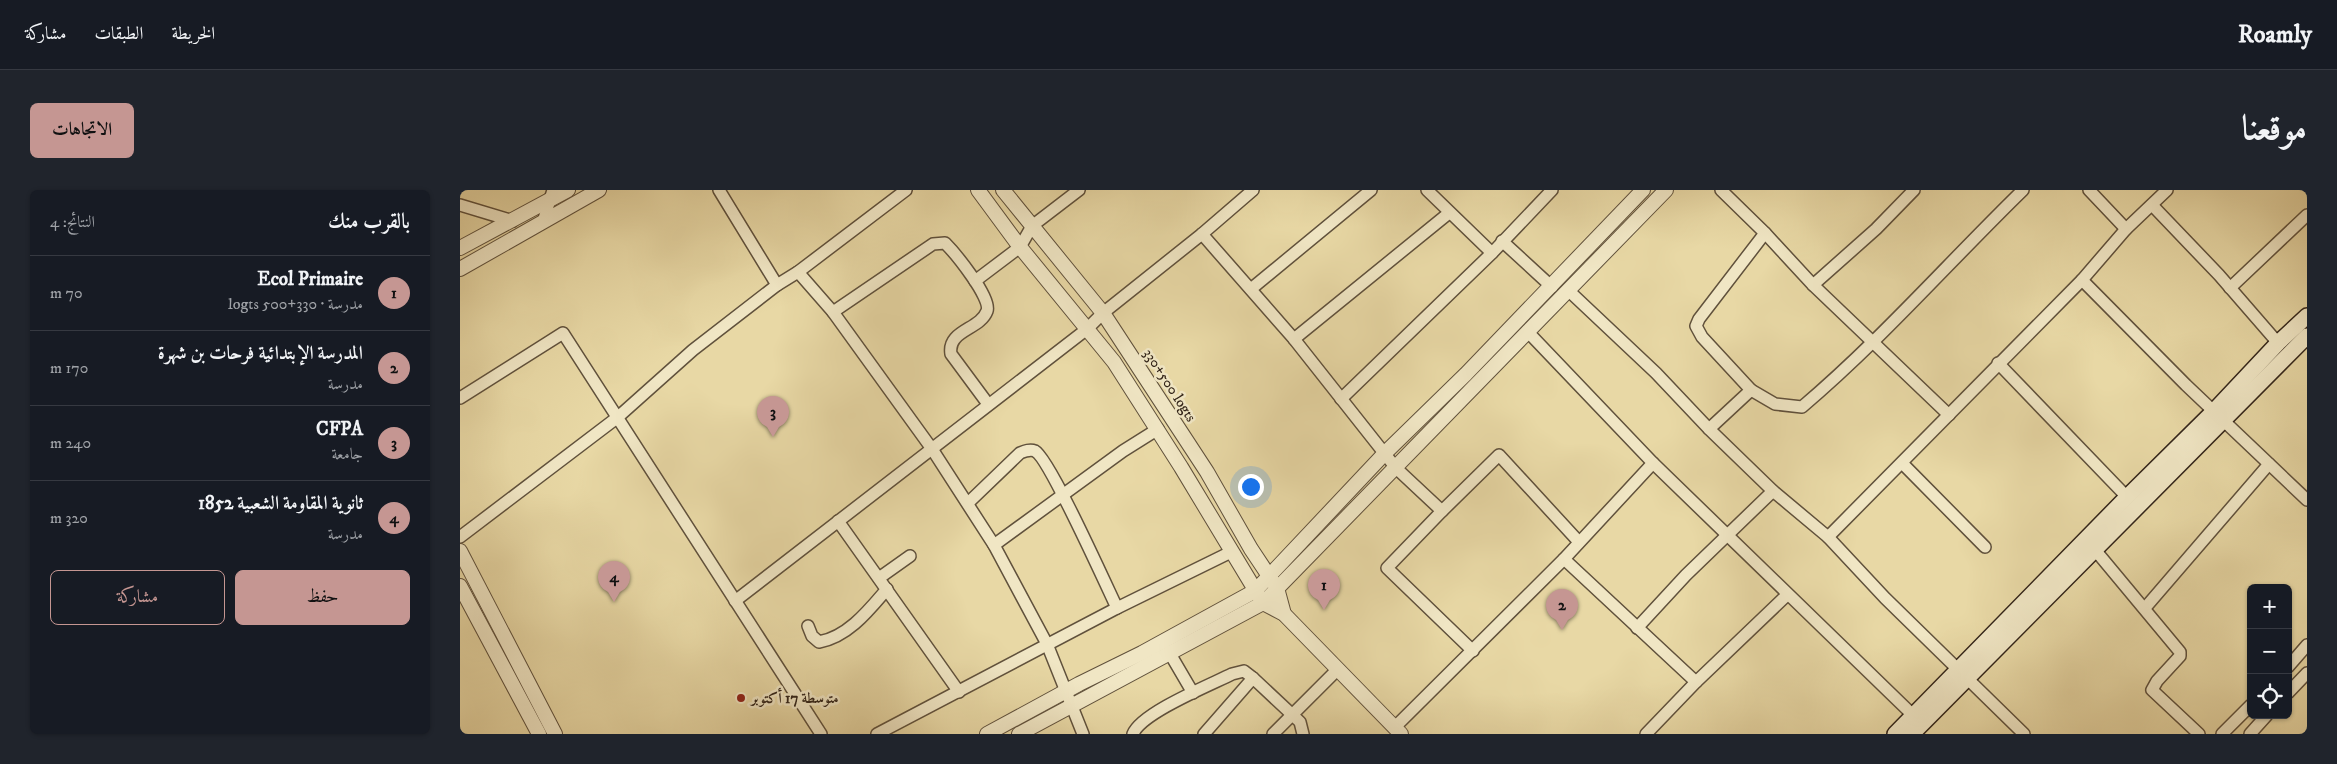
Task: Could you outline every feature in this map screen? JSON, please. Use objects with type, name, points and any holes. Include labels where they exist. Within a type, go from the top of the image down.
[{"type":"main road","points":[[1895,734],[1916,725],[1964,674],[2220,416],[2278,343],[2307,316]]},
{"type":"main road","points":[[2091,545],[2127,497],[2220,416],[2307,336]]},
{"type":"street","points":[[460,248],[513,221],[552,195],[568,190]]},
{"type":"street","points":[[460,269],[598,190]]},
{"type":"street","points":[[719,190],[777,285]]},
{"type":"street","points":[[460,537],[618,417],[693,350],[777,285],[798,272],[906,190]]},
{"type":"street","points":[[978,190],[1020,247],[1114,362],[1158,429],[1254,591],[1263,603],[1284,614],[1398,731],[1473,651],[1564,559],[1653,463]]},
{"type":"street","name":"330+500 logts","points":[[1003,190],[1103,313],[1207,472],[1268,576],[1277,588],[1284,614]]},
{"type":"street","points":[[975,281],[1020,247],[1032,226],[1078,190]]},
{"type":"street","points":[[735,601],[1087,329],[1103,313],[1202,234],[1253,190]]},
{"type":"street","points":[[1251,288],[1371,190]]},
{"type":"street","points":[[1427,190],[1492,253]]},
{"type":"street","points":[[1341,399],[1492,253],[1552,190]]},
{"type":"street","points":[[987,734],[1066,690],[1142,653],[1254,591],[1385,453],[1552,287],[1643,190]]},
{"type":"street","points":[[1020,734],[1263,603],[1527,331],[1570,291],[1666,190]]},
{"type":"street","points":[[1721,190],[1765,232],[1813,284],[1949,415]]},
{"type":"street","points":[[1813,284],[1876,229],[1914,190]]},
{"type":"street","points":[[1765,232],[1698,319],[1696,326],[1702,336],[1751,390],[1775,404],[1802,407],[1874,342],[1959,252],[2022,190]]},
{"type":"street","points":[[2089,190],[2126,228]]},
{"type":"street","points":[[1828,537],[2082,280],[2126,228],[2167,190]]},
{"type":"street","points":[[543,222],[552,195]]},
{"type":"street","points":[[460,205],[513,221]]},
{"type":"street","points":[[2152,205],[2230,288],[2278,343]]},
{"type":"street","points":[[1294,339],[1449,213]]},
{"type":"street","points":[[2230,288],[2307,215]]},
{"type":"street","points":[[1202,234],[1294,339],[1396,468],[1442,512]]},
{"type":"street","points":[[1502,241],[1552,287]]},
{"type":"street","points":[[833,312],[938,242],[942,242],[948,246],[975,281],[987,303],[988,310],[984,317],[955,338],[951,343],[950,350],[988,404]]},
{"type":"street","points":[[798,272],[833,312],[932,449],[994,545],[1048,644],[1083,734]]},
{"type":"street","points":[[2082,280],[2186,385],[2307,500]]},
{"type":"street","points":[[1570,291],[1773,491],[1828,537],[1885,598],[2024,734]]},
{"type":"street","points":[[1527,331],[1653,463],[1916,725]]},
{"type":"street","points":[[460,398],[562,333],[821,734]]},
{"type":"street","points":[[1998,363],[2127,497]]},
{"type":"street","points":[[1709,429],[1751,390]]},
{"type":"street","points":[[994,545],[1158,429]]},
{"type":"street","points":[[968,503],[1020,454],[1029,450],[1037,452],[1046,464],[1063,496],[1117,608]]},
{"type":"street","points":[[1473,651],[1388,568],[1442,512],[1499,455],[1580,542]]},
{"type":"street","points":[[1902,463],[1985,547]]},
{"type":"street","points":[[2145,608],[2269,464]]},
{"type":"street","points":[[1637,628],[1686,575],[1773,491]]},
{"type":"street","points":[[838,521],[888,589],[959,692]]},
{"type":"street","points":[[2091,545],[2180,652],[2180,656],[2157,681],[2152,690],[2200,734]]},
{"type":"street","points":[[460,551],[555,734]]},
{"type":"street","points":[[878,734],[1117,608],[1231,552]]},
{"type":"street","points":[[879,578],[910,556]]},
{"type":"street","points":[[1564,559],[1696,682]]},
{"type":"street","points":[[460,586],[539,734]]},
{"type":"street","points":[[808,626],[812,636],[819,642],[827,641],[860,620],[888,589]]},
{"type":"street","points":[[1646,734],[1786,594]]},
{"type":"street","points":[[2292,662],[2307,645]]},
{"type":"street","points":[[1170,652],[1193,693]]},
{"type":"street","points":[[1273,734],[1337,670]]},
{"type":"street","points":[[1133,734],[1144,720],[1193,693],[1232,674],[1244,671],[1300,722],[1303,734]]},
{"type":"street","points":[[2292,689],[2307,673]]},
{"type":"street","points":[[1204,734],[1253,678]]},
{"type":"street","points":[[2222,734],[2247,709]]},
{"type":"street","points":[[2250,734],[2263,719]]},
{"type":"place","name":"CFPA","points":[[773,437]]},
{"type":"place","name":"ثانوية المقاومة الشعبية 1852","points":[[614,602]]},
{"type":"place","name":"Ecol Primaire","points":[[1324,610]]},
{"type":"place","name":"المدرسة الإبتدائية فرحات بن شهرة","points":[[1562,630]]},
{"type":"place","name":"متوسطة 17 أكتوبر","points":[[741,698]]}]
